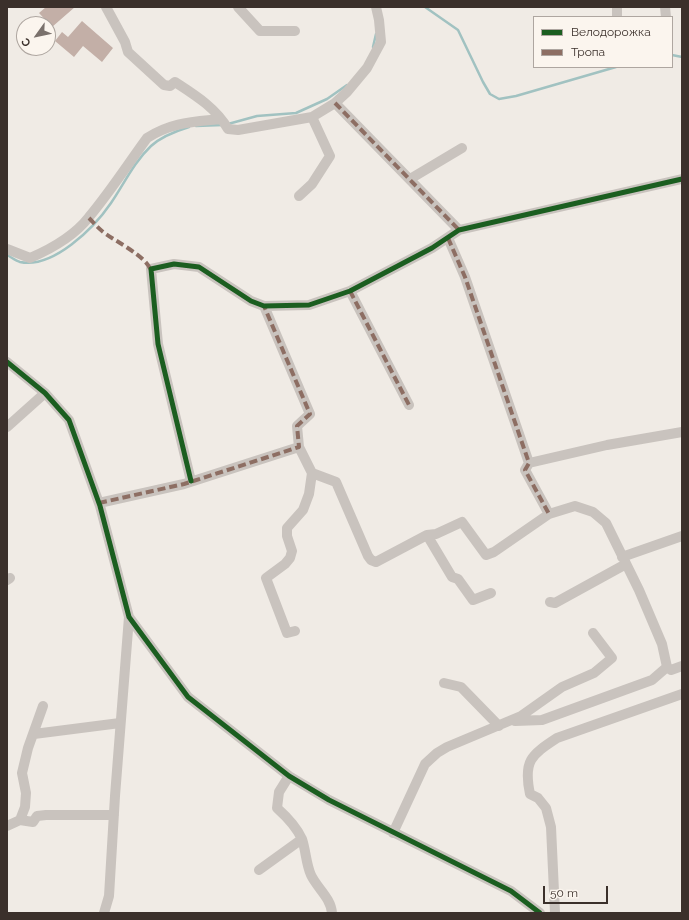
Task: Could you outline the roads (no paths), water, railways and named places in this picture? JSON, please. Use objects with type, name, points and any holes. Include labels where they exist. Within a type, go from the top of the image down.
[{"type":"street","points":[[106,7],[125,42],[128,52],[164,85],[170,86],[175,82],[205,102],[224,123],[238,130],[312,117],[335,103],[347,92],[367,68],[381,42],[376,7]]},
{"type":"street","points":[[238,7],[260,32],[296,31]]},
{"type":"street","points":[[335,103],[459,230]]},
{"type":"street","points":[[300,196],[312,184],[330,156],[312,117]]},
{"type":"street","points":[[7,249],[30,258],[46,251],[66,237],[89,218],[147,138],[160,130],[183,123],[224,123]]},
{"type":"street","points":[[410,179],[462,148]]},
{"type":"street","points":[[191,481],[158,344],[151,269],[174,264],[199,267],[251,300],[264,306],[309,305],[350,291],[432,248],[459,230],[682,179]]},
{"type":"street","points":[[448,238],[465,278],[529,463]]},
{"type":"street","points":[[350,291],[409,405]]},
{"type":"street","points":[[264,306],[310,414],[297,426],[299,447],[312,473],[309,494],[303,510],[287,528],[286,536],[292,551],[290,558],[285,564],[266,578],[287,633],[295,631]]},
{"type":"street","points":[[7,362],[45,393],[68,420],[98,503],[130,617],[188,697],[289,776],[329,800],[510,891],[540,913]]},
{"type":"street","points":[[7,427],[45,393]]},
{"type":"street","points":[[549,514],[525,470],[529,463],[607,445],[682,432]]},
{"type":"street","points":[[98,503],[191,481],[299,447]]},
{"type":"street","points":[[312,473],[336,482],[368,556],[371,560],[376,562],[427,534],[436,534],[462,522],[486,555],[494,552],[549,514],[575,506],[593,512],[606,523],[624,560],[662,644],[667,667],[671,670],[682,666]]},
{"type":"street","points":[[427,534],[452,577],[458,579],[473,600],[490,593]]},
{"type":"street","points":[[550,602],[556,603],[624,560],[682,536]]},
{"type":"street","points":[[104,913],[109,896],[120,723],[130,617]]},
{"type":"street","points":[[393,833],[426,764],[437,753],[447,747],[521,716],[562,687],[594,673],[612,658],[592,633]]},
{"type":"street","points":[[510,721],[542,720],[652,680],[667,667]]},
{"type":"street","points":[[444,683],[461,687],[499,726]]},
{"type":"street","points":[[555,913],[551,827],[546,808],[538,798],[530,794],[526,778],[531,758],[540,749],[557,738],[682,694]]},
{"type":"street","points":[[20,820],[25,807],[26,793],[22,774],[28,748],[43,706]]},
{"type":"street","points":[[34,734],[120,723]]},
{"type":"street","points":[[289,776],[279,792],[277,808],[295,825],[302,840],[311,875],[324,894],[332,913]]},
{"type":"street","points":[[7,826],[20,820],[33,822],[38,816],[46,815],[114,815]]},
{"type":"street","points":[[259,870],[302,840]]},
{"type":"waterway","points":[[425,7],[458,30],[490,94],[499,99],[516,96],[613,68]]},
{"type":"waterway","points":[[373,47],[376,34]]},
{"type":"waterway","points":[[673,55],[682,57]]},
{"type":"waterway","points":[[228,124],[257,116],[296,113],[327,99],[347,85]]},
{"type":"waterway","points":[[196,126],[223,125]]},
{"type":"waterway","points":[[7,255],[20,262],[33,262],[46,259],[59,253],[72,244],[104,213],[134,166],[145,152],[155,142],[174,132],[189,127]]}]
